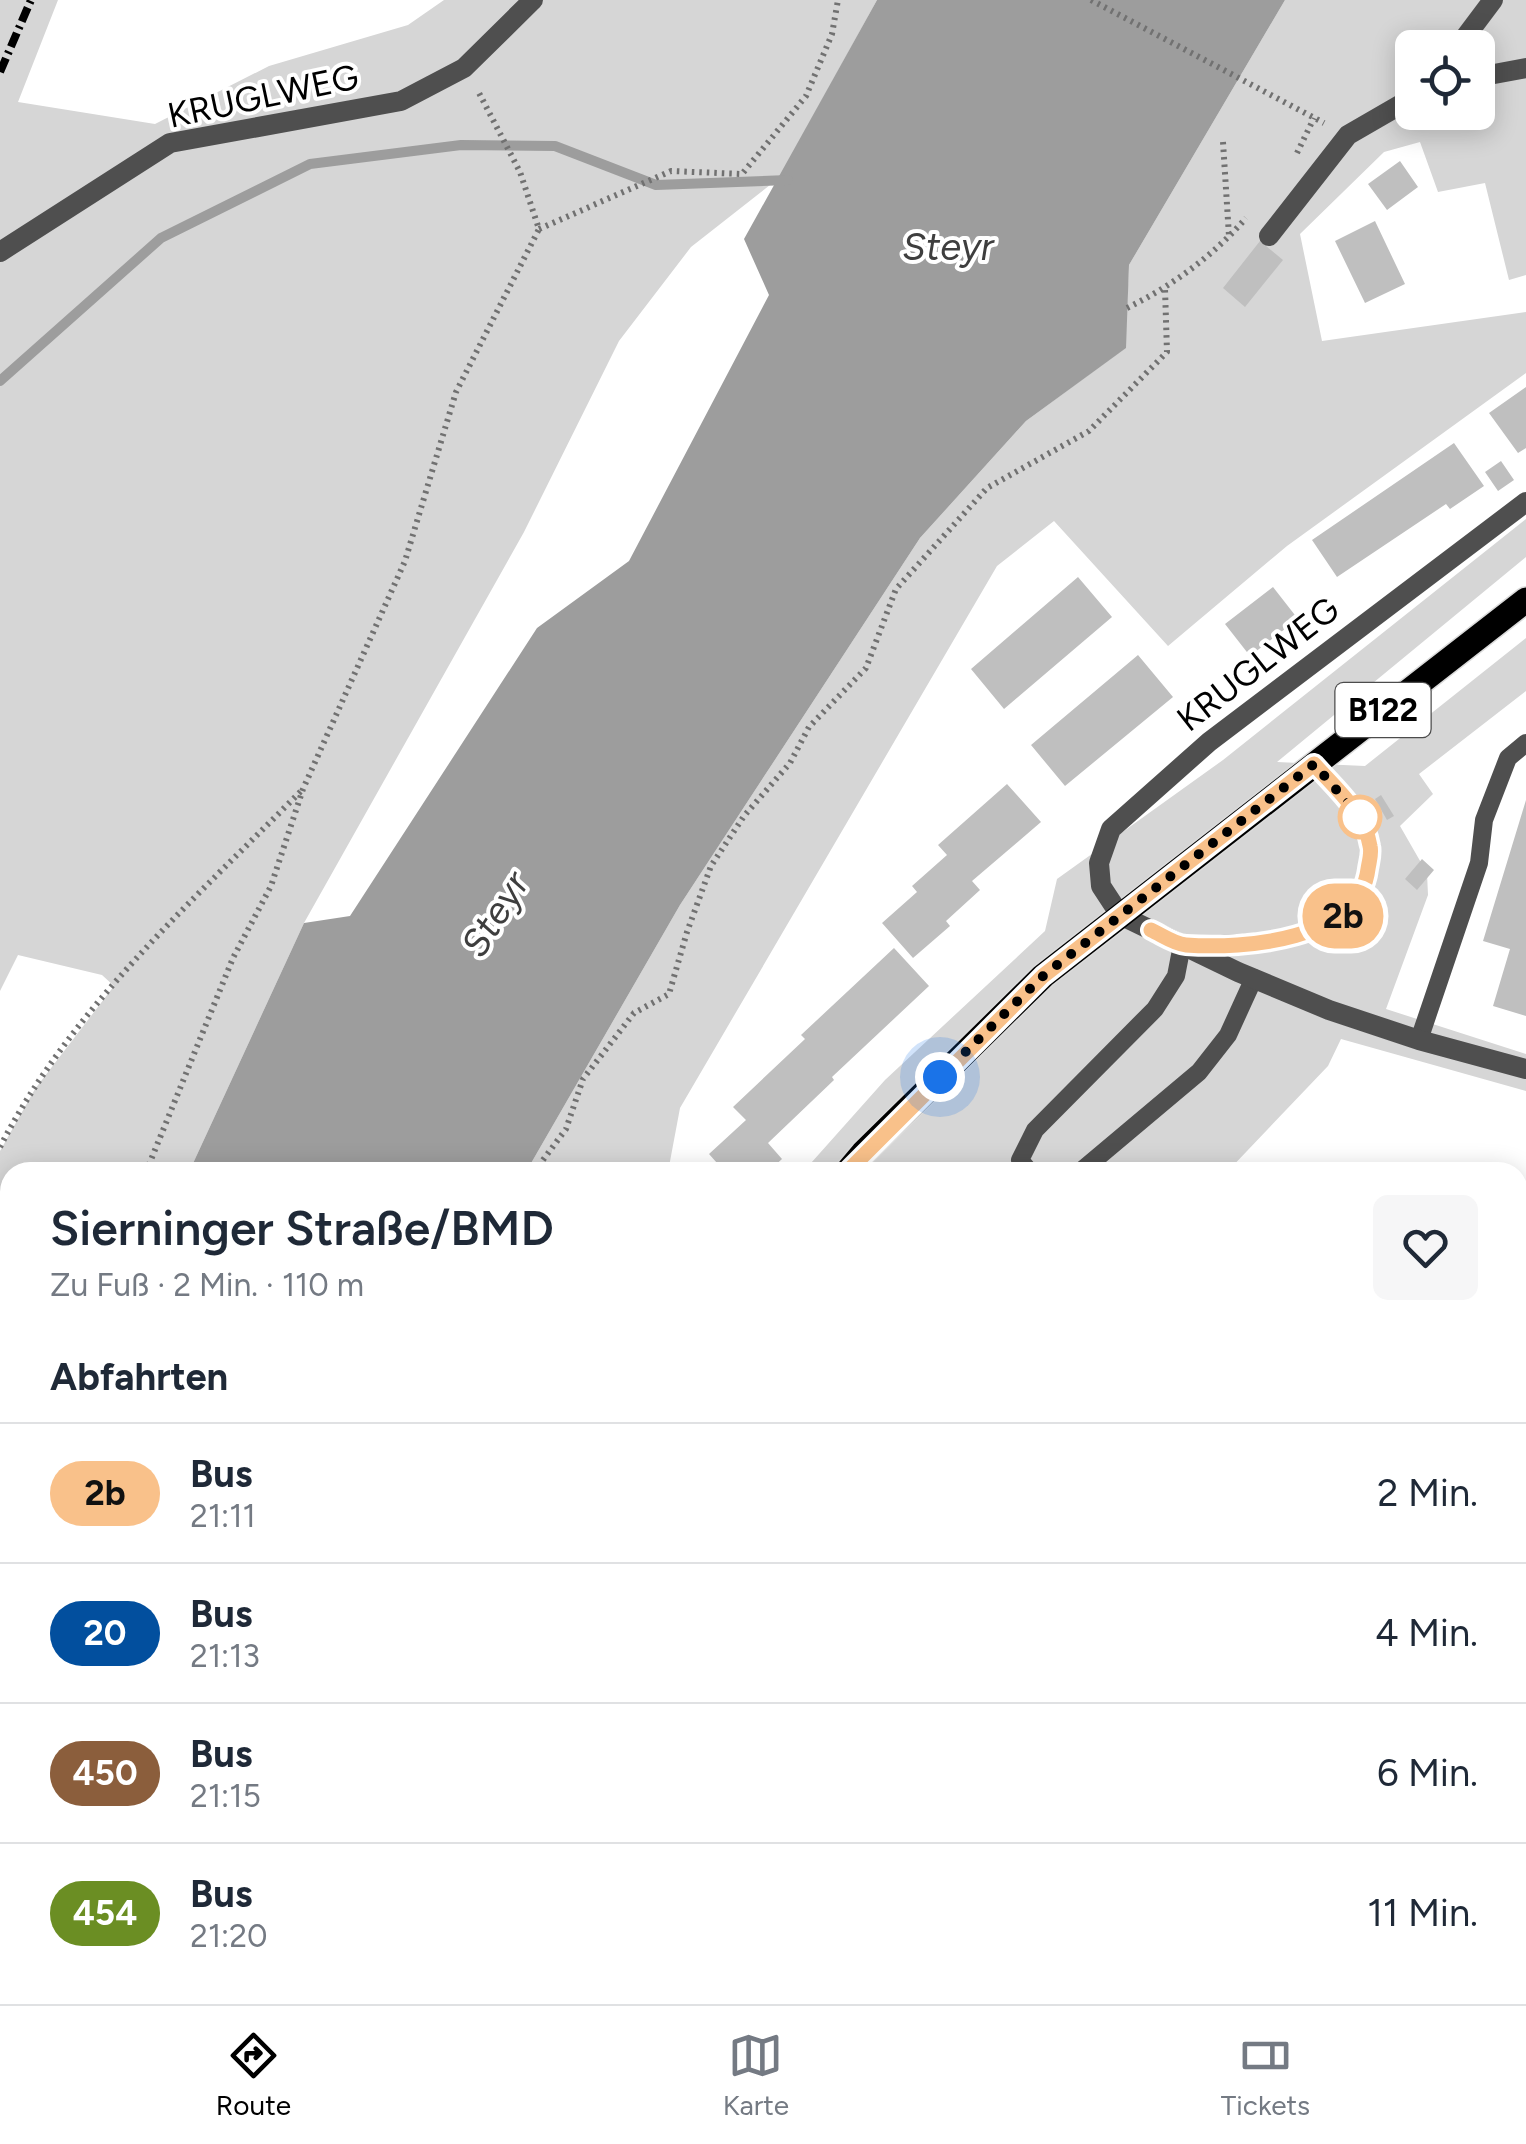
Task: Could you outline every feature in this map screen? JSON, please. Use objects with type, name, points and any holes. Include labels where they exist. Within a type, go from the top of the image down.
[{"type":"main road","name":"B122","points":[[857,1162],[1043,976],[1526,600]]},
{"type":"street","name":"KRUGLWEG","points":[[0,252],[170,143],[401,101],[464,68],[533,0]]},
{"type":"street","points":[[1471,30],[1493,0]]},
{"type":"street","points":[[1495,74],[1526,68]]},
{"type":"street","points":[[1269,236],[1348,134],[1395,108]]},
{"type":"street","name":"KRUGLWEG","points":[[1120,914],[1101,886],[1099,863],[1111,829],[1210,742],[1526,502]]},
{"type":"street","points":[[1120,914],[1329,1010],[1526,1069]]},
{"type":"lane","points":[[1419,1040],[1480,863],[1484,820],[1508,758],[1526,743]]},
{"type":"lane","points":[[1022,1162],[1035,1130],[1155,1009],[1176,976],[1182,945],[1252,942],[1310,932],[1346,914],[1366,886],[1371,848],[1360,817],[1314,764]]},
{"type":"lane","points":[[1092,1162],[1200,1072],[1228,1035],[1254,978]]},
{"type":"path","points":[[150,1162],[233,958],[272,886],[303,789],[405,561],[456,392],[540,229],[671,171],[742,174],[806,96],[832,34],[838,0]]},
{"type":"path","points":[[1091,0],[1348,134]]},
{"type":"path","points":[[488,107],[520,172],[540,229]]},
{"type":"path","points":[[1127,308],[1165,289],[1229,237],[1224,142]]},
{"type":"path","points":[[541,1162],[566,1129],[583,1080],[634,1013],[669,994],[712,866],[744,816],[790,763],[809,727],[866,668],[896,589],[987,488],[1089,431],[1167,352],[1165,289]]},
{"type":"path","points":[[0,1147],[22,1104],[86,1013],[303,789]]},
{"type":"shaded area","points":[[0,0],[58,0],[18,102],[155,124],[269,66],[408,25],[444,0],[877,0],[779,178],[691,247],[619,341],[524,532],[304,923],[194,1162],[0,1162],[0,1151],[35,1089],[114,986],[102,975],[18,955],[0,991]]},
{"type":"shaded area","points":[[1285,0],[1526,0],[1526,275],[1509,280],[1485,183],[1438,192],[1420,142],[1384,152],[1300,234],[1322,341],[1526,312],[1526,373],[1287,546],[1168,646],[1054,521],[997,566],[680,1108],[670,1162],[532,1162],[680,905],[920,538],[1026,421],[1125,348],[1129,265]]},
{"type":"shaded area","points":[[1526,519],[1526,557],[1277,762],[1365,766],[1526,638],[1526,691],[1419,774],[1433,794],[1400,826],[1427,873],[1428,895],[1386,1009],[1526,1054],[1526,1091],[1341,1039],[1328,1066],[1237,1162],[812,1162],[885,1080],[1045,931],[1057,879],[1223,760]]},
{"type":"water","name":"Steyr","points":[[877,0],[1285,0],[1129,265],[1126,348],[1026,421],[920,538],[680,905],[532,1162],[194,1162],[304,923],[350,916],[537,628],[629,561],[769,295],[744,239]]},
{"type":"building","points":[[1400,161],[1418,187],[1387,210],[1368,184]]},
{"type":"building","points":[[1375,221],[1405,284],[1365,303],[1335,241]]},
{"type":"building","points":[[1260,241],[1283,260],[1245,307],[1223,288]]},
{"type":"building","points":[[1526,387],[1526,448],[1518,453],[1489,413]]},
{"type":"building","points":[[1454,443],[1484,486],[1450,509],[1446,504],[1337,577],[1312,540]]},
{"type":"building","points":[[1501,461],[1514,480],[1498,491],[1485,472]]},
{"type":"building","points":[[1078,577],[1112,617],[1004,709],[971,669]]},
{"type":"building","points":[[1273,587],[1298,619],[1250,656],[1225,624]]},
{"type":"building","points":[[1138,655],[1173,697],[1065,786],[1031,745]]},
{"type":"building","points":[[1007,784],[1041,822],[972,881],[980,890],[946,921],[950,926],[913,958],[882,923],[917,892],[912,886],[947,855],[938,845]]},
{"type":"building","points":[[1381,795],[1394,816],[1387,820],[1375,799]]},
{"type":"building","points":[[1526,800],[1526,1016],[1493,1006],[1510,949],[1483,941]]},
{"type":"building","points":[[1422,859],[1434,870],[1417,890],[1405,879]]},
{"type":"building","points":[[894,948],[929,986],[768,1143],[782,1159],[779,1162],[716,1162],[709,1154],[746,1120],[733,1107],[805,1039],[801,1035]]},
{"type":"waterway","points":[[0,381],[161,238],[310,164],[461,145],[555,146],[656,185],[788,180]]},
{"type":"railway","points":[[0,72],[31,0]]},
{"type":"bus line","name":"2b","points":[[856,1162],[1043,976],[1314,764],[1360,817],[1371,848],[1366,886],[1346,914],[1310,932],[1252,942],[1182,945],[1151,930]]},
{"type":"route","points":[[940,1077],[1043,976],[1314,764],[1360,817]]}]
